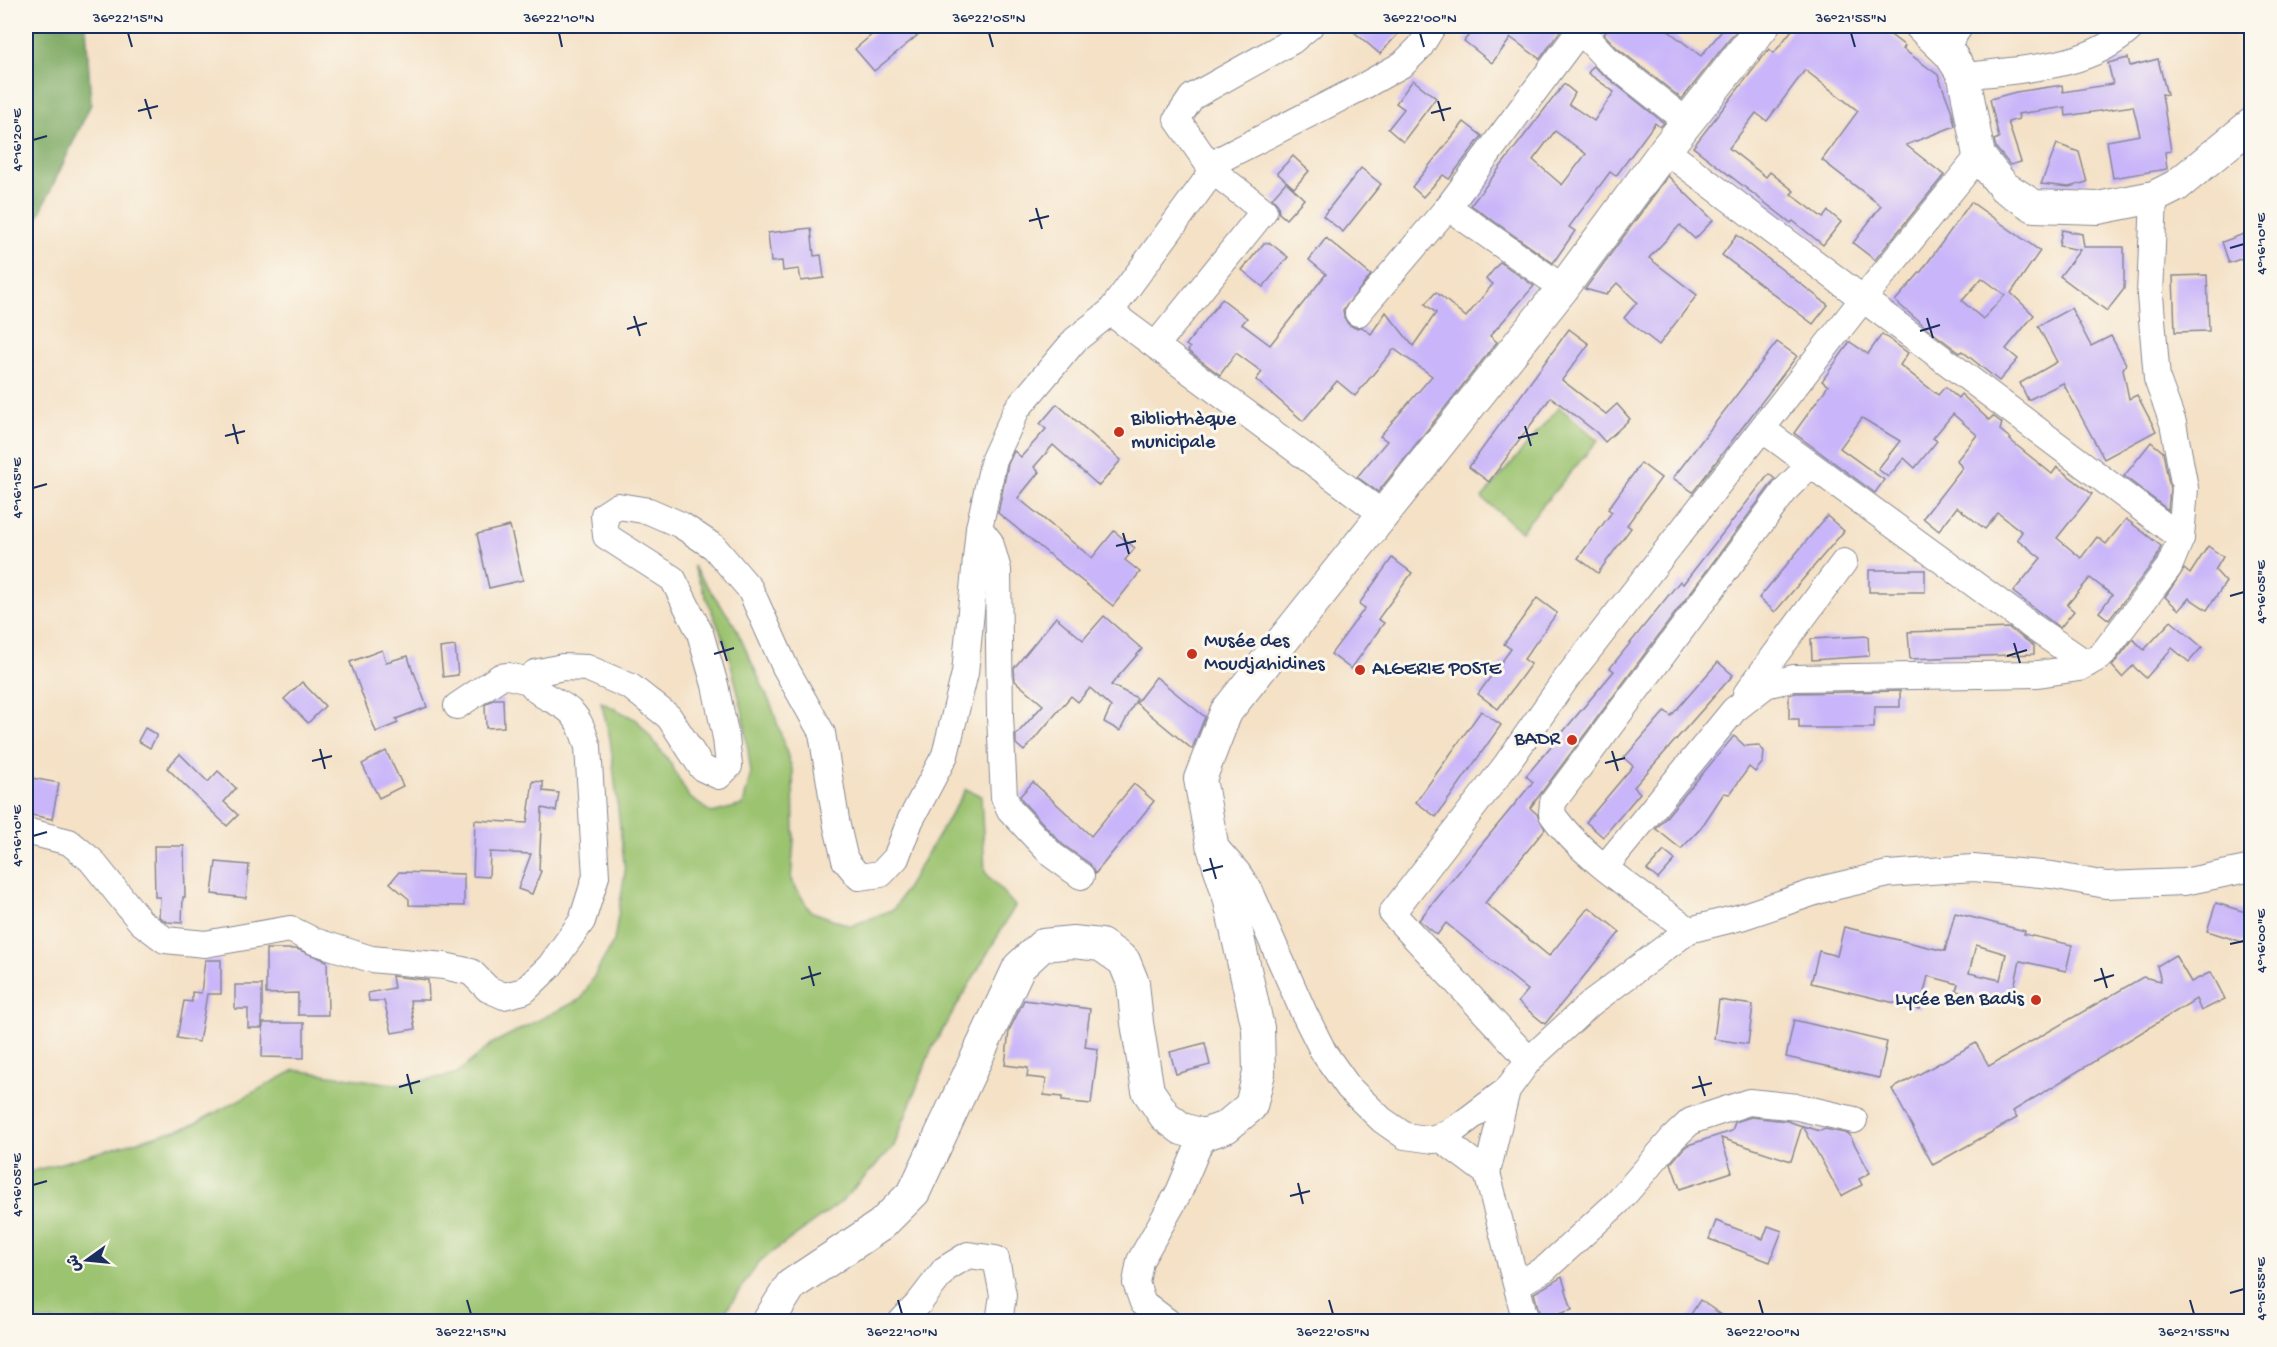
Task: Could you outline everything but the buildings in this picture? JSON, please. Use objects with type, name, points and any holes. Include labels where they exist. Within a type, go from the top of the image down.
[{"type":"main road","points":[[768,1322],[791,1286],[881,1225],[914,1192],[1019,967],[1044,945],[1073,942],[1101,945],[1124,961],[1133,983],[1148,1091],[1165,1116],[1182,1129],[1203,1135],[1226,1127],[1251,1106],[1259,1074],[1258,1028],[1229,897],[1212,844],[1200,778],[1226,712],[1563,288],[1665,150],[1762,26]]},
{"type":"main road","points":[[1920,26],[1952,37],[1964,76],[1979,156],[2004,186],[2034,206],[2098,208],[2154,197],[2176,186],[2252,124]]},
{"type":"street","points":[[1156,345],[1264,211],[1213,171],[1177,119],[1192,97],[1292,41],[1311,26]]},
{"type":"street","points":[[26,831],[69,842],[91,860],[141,922],[165,940],[205,944],[290,929],[314,941],[371,959],[444,966],[471,972],[488,989],[504,996],[524,991],[550,966],[582,921],[596,876],[588,747],[581,727],[571,711],[538,692],[533,682],[536,673],[563,667],[587,668],[631,687],[669,717],[702,768],[719,776],[729,766],[726,738],[700,633],[673,579],[606,536],[604,515],[618,506],[649,511],[681,525],[714,547],[750,589],[785,667],[822,733],[837,826],[845,860],[859,877],[881,874],[896,858],[910,821],[945,755],[965,673],[978,528],[994,459],[1017,409],[1076,340],[1110,312],[1223,158],[1403,64],[1420,47],[1433,26]]},
{"type":"street","points":[[1964,76],[2057,64],[2098,50],[2133,26]]},
{"type":"street","points":[[1358,313],[1448,207],[1579,27],[1606,58],[1687,122]]},
{"type":"street","points":[[1665,150],[2181,537]]},
{"type":"street","points":[[1529,1060],[1392,913],[1506,765],[1566,679],[1863,299],[1979,156]]},
{"type":"street","points":[[1734,710],[1766,686],[1793,678],[2038,674],[2079,668],[2102,656],[2169,567],[2181,537],[2186,488],[2173,423],[2157,379],[2152,335],[2150,284],[2154,197]]},
{"type":"street","points":[[1448,207],[1563,288]]},
{"type":"street","points":[[1110,312],[1384,515]]},
{"type":"street","points":[[1762,429],[2087,664]]},
{"type":"street","points":[[1689,930],[1605,867],[1560,826],[1552,814],[1553,802],[1787,488],[1810,465]]},
{"type":"street","points":[[978,528],[990,543],[998,570],[1000,716],[1004,797],[1010,810],[1052,855],[1081,876]]},
{"type":"street","points":[[1605,867],[1734,710],[1844,562]]},
{"type":"street","points":[[457,706],[500,677],[508,676],[533,682]]},
{"type":"street","points":[[1212,844],[1237,872],[1250,891],[1303,1011],[1324,1053],[1348,1088],[1382,1120],[1405,1136],[1434,1140],[1458,1127],[1508,1090],[1529,1060],[1592,1003],[1689,930],[1741,917],[1824,889],[1888,874],[1973,868],[2052,875],[2106,885],[2184,882],[2252,868]]},
{"type":"street","points":[[1508,1090],[1486,1173],[1526,1322]]},
{"type":"street","points":[[1517,1285],[1546,1268],[1618,1202],[1672,1139],[1691,1121],[1749,1102],[1798,1107],[1854,1120]]},
{"type":"street","points":[[1168,1322],[1143,1303],[1136,1283],[1140,1261],[1179,1192],[1203,1135]]},
{"type":"street","points":[[1439,1137],[1486,1173]]},
{"type":"street","points":[[901,1322],[945,1269],[968,1255],[996,1259],[1003,1295],[999,1322]]},
{"type":"green space","points":[[26,26],[86,26],[91,104],[26,243]]},
{"type":"green space","points":[[1559,407],[1598,440],[1521,531],[1482,498]]},
{"type":"green space","points":[[693,566],[734,624],[772,707],[793,772],[794,839],[791,880],[810,911],[851,926],[894,909],[966,789],[981,796],[985,872],[1015,906],[931,1050],[894,1146],[841,1202],[759,1262],[719,1321],[26,1321],[26,1173],[190,1126],[295,1070],[400,1085],[456,1074],[493,1043],[581,999],[614,941],[625,872],[610,738],[601,702],[637,720],[669,761],[689,797],[712,813],[743,805],[751,773],[743,713],[727,648]]},
{"type":"place","name":"Bibliothèque municipale","points":[[1119,432]]},
{"type":"place","name":"Musée des Moudjahidines","points":[[1192,654]]},
{"type":"place","name":"ALGERIE POSTE","points":[[1360,670]]},
{"type":"place","name":"BADR","points":[[1572,740]]},
{"type":"place","name":"Lycée Ben Badis","points":[[2036,1000]]}]
